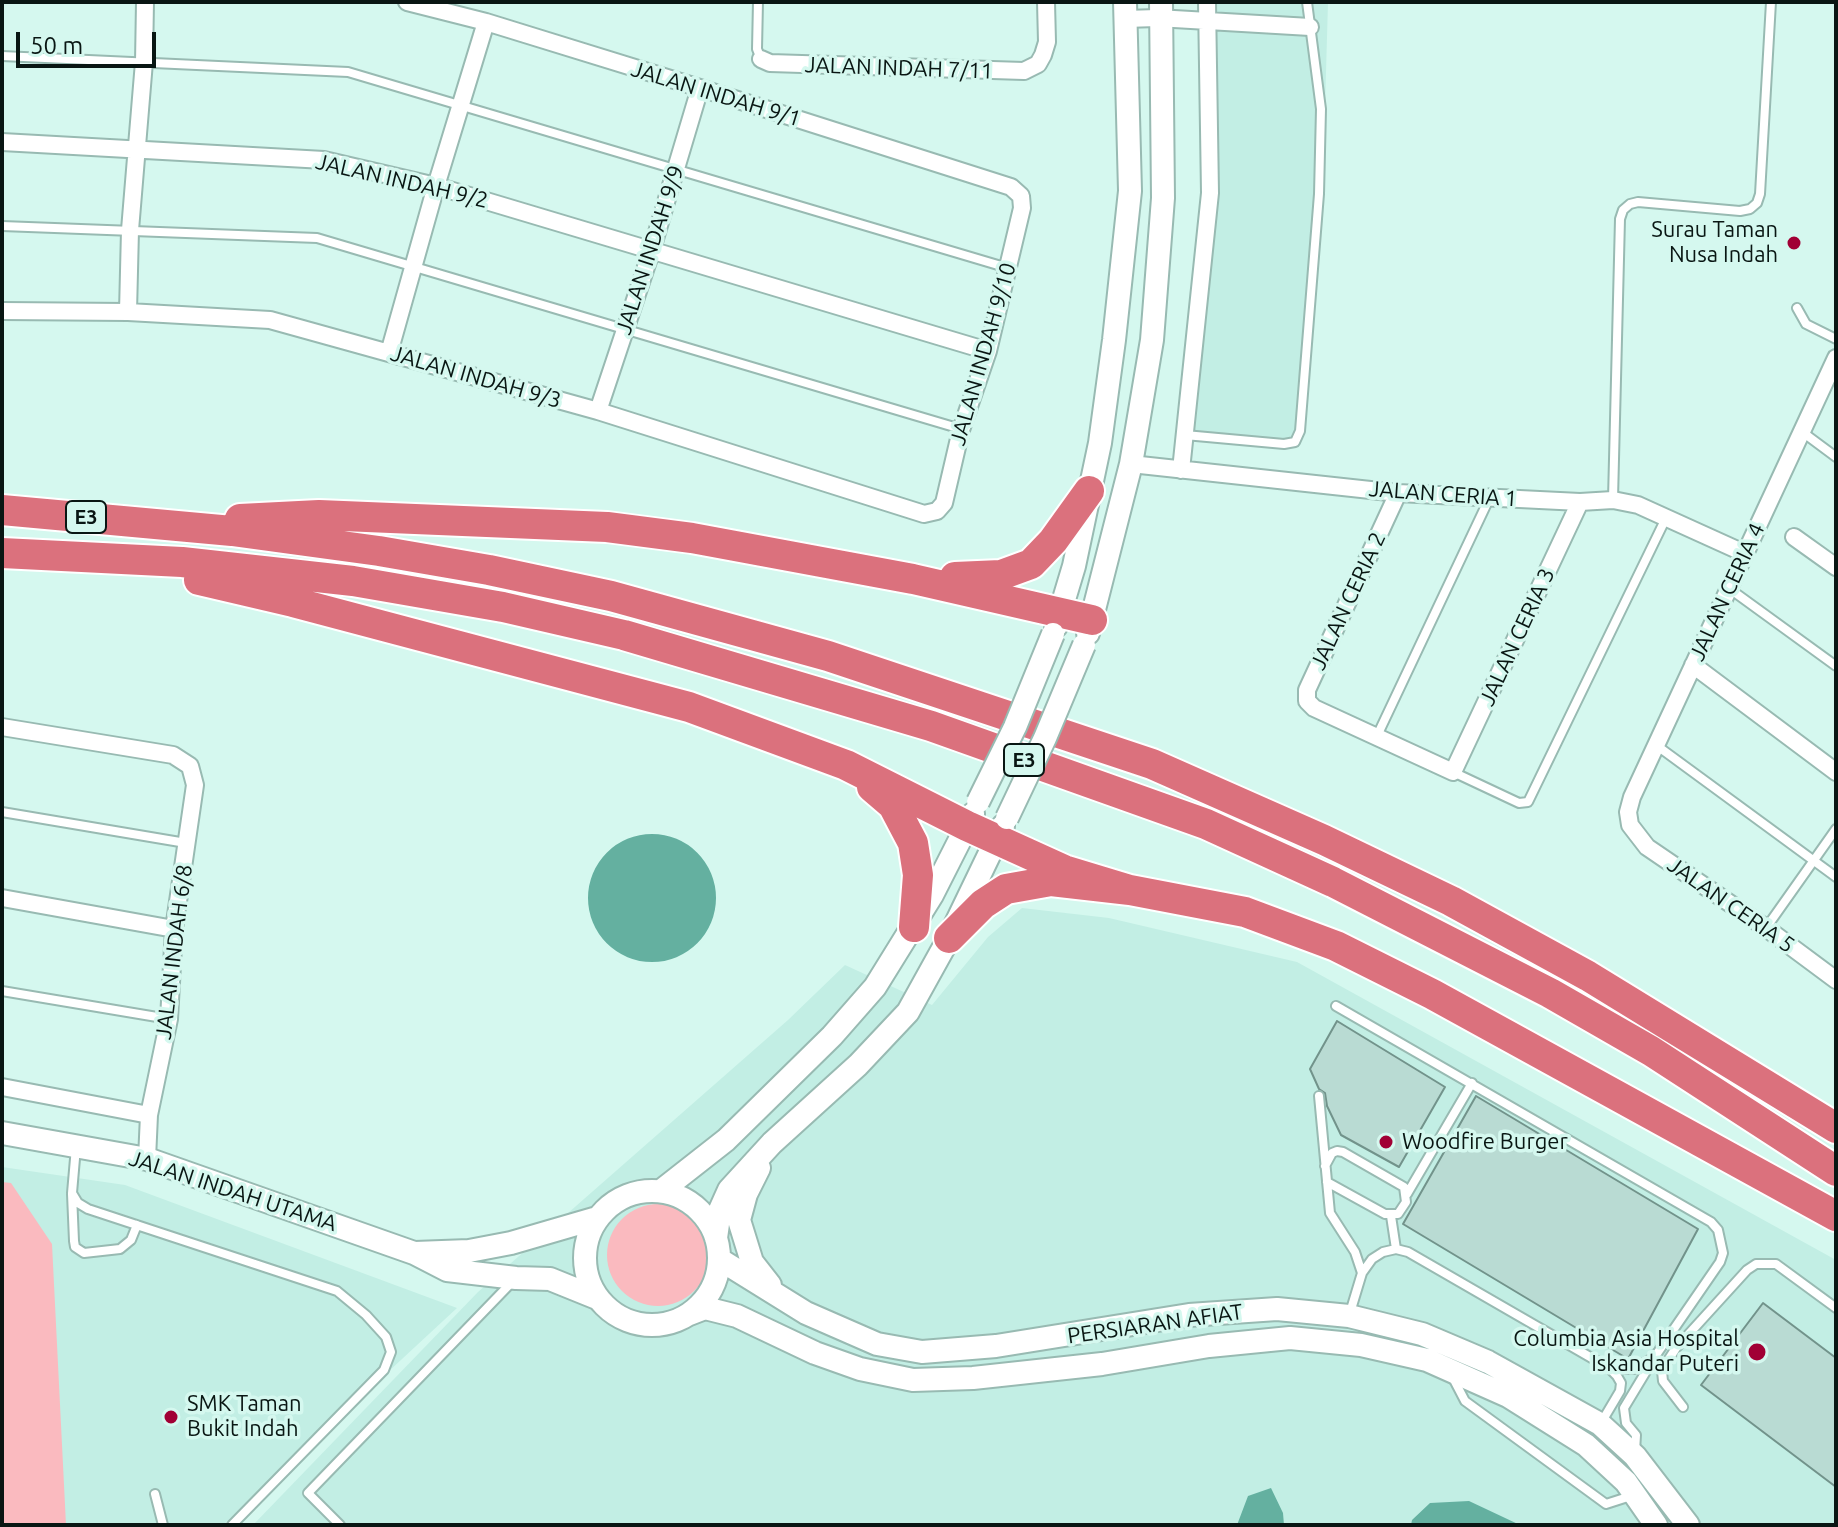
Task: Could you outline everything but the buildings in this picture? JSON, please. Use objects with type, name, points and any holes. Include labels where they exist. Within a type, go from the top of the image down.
[{"type":"highway","points":[[913,579],[1001,575],[1031,564],[1053,541],[1089,491]]},
{"type":"highway","name":"E3","points":[[2,510],[170,525],[379,551],[611,596],[828,656],[1152,764],[1324,840],[1451,901],[1588,976],[1836,1128]]},
{"type":"highway","points":[[170,525],[319,515],[607,527],[692,538],[913,579],[1088,632]]},
{"type":"highway","name":"E3","points":[[2,553],[182,562],[353,581],[503,607],[624,635],[916,721],[1206,824],[1333,882],[1550,993],[1651,1051],[1836,1171]]},
{"type":"highway","points":[[136,561],[689,707],[973,814],[1002,829],[1064,870],[1130,890]]},
{"type":"highway","points":[[846,765],[893,805],[913,843],[918,875],[914,927]]},
{"type":"highway","points":[[949,938],[983,904],[1006,889],[1051,881],[1130,890],[1245,912],[1336,946],[1432,994],[1836,1216]]},
{"type":"main road","points":[[661,1191],[726,1140],[832,1036],[875,987],[914,927],[973,814],[1015,727],[1057,623],[1100,443],[1130,191],[1125,10]]},
{"type":"main road","points":[[718,1248],[708,1221],[696,1207],[680,1197],[661,1191],[643,1191],[625,1196],[597,1218],[587,1237],[584,1258],[588,1279],[597,1298],[612,1312],[639,1323],[669,1323],[687,1315],[704,1300],[715,1281],[718,1248],[720,1210],[729,1190],[772,1143],[858,1065],[908,1012],[949,938],[1002,829],[1045,738],[1088,632],[1131,464],[1152,340],[1163,198],[1161,10]]},
{"type":"main road","name":"JALAN INDAH UTAMA","points":[[2,1133],[147,1159],[414,1253],[447,1270],[550,1279],[597,1298]]},
{"type":"main road","points":[[772,1143],[746,1194],[739,1220],[752,1262],[780,1298]]},
{"type":"main road","points":[[414,1253],[469,1251],[511,1243],[597,1218]]},
{"type":"main road","name":"PERSIARAN AFIAT","points":[[718,1248],[780,1298],[806,1313],[877,1344],[922,1352],[996,1346],[1189,1315],[1277,1309],[1349,1316],[1422,1334],[1488,1362],[1600,1424],[1635,1456],[1688,1525]]},
{"type":"main road","name":"PERSIARAN AFIAT","points":[[687,1315],[705,1308],[737,1316],[815,1353],[860,1369],[913,1380],[973,1378],[1290,1338],[1361,1345],[1427,1360],[1508,1396],[1586,1445],[1626,1482],[1656,1525]]},
{"type":"main road","points":[[893,1376],[900,1348]]},
{"type":"main road","points":[[1586,1445],[1600,1424]]},
{"type":"street","points":[[128,312],[130,230],[144,62],[145,2]]},
{"type":"street","name":"JALAN INDAH 9/1","points":[[407,2],[486,22],[700,88],[1011,187],[1021,196]]},
{"type":"street","name":"JALAN INDAH 7/11","points":[[761,59],[770,63],[1024,71],[1038,64],[1047,42],[1046,2]]},
{"type":"street","points":[[1181,470],[1210,193],[1207,2]]},
{"type":"street","points":[[1125,10],[1161,10],[1206,21],[1310,27]]},
{"type":"street","points":[[389,353],[486,22]]},
{"type":"street","name":"JALAN INDAH 9/9","points":[[598,411],[652,249],[700,88]]},
{"type":"street","name":"JALAN INDAH 9/2","points":[[2,142],[324,160],[436,186],[988,351]]},
{"type":"street","name":"JALAN INDAH 9/10","points":[[937,511],[944,503],[961,430],[988,351],[1022,208],[1021,196]]},
{"type":"street","name":"JALAN INDAH 9/3","points":[[2,311],[128,312],[270,320],[598,411],[924,514],[937,511]]},
{"type":"street","name":"JALAN CERIA 4","points":[[1630,825],[1628,812],[1632,797],[1835,360]]},
{"type":"street","name":"JALAN CERIA 1","points":[[1131,464],[1398,493],[1580,502],[1613,500],[1638,505],[1744,553]]},
{"type":"street","name":"JALAN CERIA 2","points":[[1376,738],[1314,708],[1307,701],[1307,690],[1398,493]]},
{"type":"street","name":"JALAN CERIA 3","points":[[1453,772],[1580,502]]},
{"type":"street","points":[[1794,537],[1836,567]]},
{"type":"street","points":[[1693,665],[1836,772]]},
{"type":"street","name":"JALAN INDAH 6/8","points":[[2,727],[173,755],[190,766],[195,785],[174,929],[169,1019],[149,1115],[147,1159]]},
{"type":"street","points":[[1376,738],[1453,772]]},
{"type":"street","name":"JALAN CERIA 5","points":[[1630,825],[1647,847],[1836,980]]},
{"type":"street","points":[[2,898],[174,929]]},
{"type":"street","points":[[2,1087],[149,1115]]},
{"type":"lane","points":[[758,2],[757,49],[761,59]]},
{"type":"lane","points":[[1185,435],[1284,444],[1295,442],[1300,431],[1319,194],[1321,109],[1307,2]]},
{"type":"lane","points":[[1613,500],[1620,219],[1623,210],[1638,202],[1740,211],[1750,209],[1757,203],[1771,2]]},
{"type":"lane","points":[[2,56],[348,72],[1008,268]]},
{"type":"lane","points":[[2,226],[317,238],[961,430]]},
{"type":"lane","points":[[1797,308],[1806,324],[1836,339]]},
{"type":"lane","points":[[1801,431],[1836,457]]},
{"type":"lane","points":[[1376,738],[1489,498]]},
{"type":"lane","points":[[1453,772],[1519,803],[1528,802],[1666,517]]},
{"type":"lane","points":[[1729,588],[1836,666]]},
{"type":"lane","points":[[1656,745],[1836,877]]},
{"type":"lane","points":[[2,812],[187,843]]},
{"type":"lane","points":[[1766,928],[1836,829]]},
{"type":"lane","points":[[2,991],[169,1019]]},
{"type":"lane","points":[[1336,1006],[1711,1222],[1718,1230],[1723,1253],[1720,1262],[1624,1408],[1626,1423],[1636,1435],[1635,1456]]},
{"type":"lane","points":[[1391,1216],[1402,1210],[1407,1194],[1472,1083]]},
{"type":"lane","points":[[1319,1096],[1330,1213],[1355,1252],[1362,1273]]},
{"type":"lane","points":[[76,1146],[72,1193],[75,1247],[84,1253],[120,1249],[131,1240],[137,1225]]},
{"type":"lane","points":[[1325,1166],[1332,1153],[1343,1152],[1404,1187],[1407,1194]]},
{"type":"lane","points":[[1327,1182],[1391,1216]]},
{"type":"lane","points":[[72,1193],[78,1203],[88,1209],[337,1291],[386,1337],[391,1352],[384,1370],[232,1525]]},
{"type":"lane","points":[[1391,1216],[1396,1249]]},
{"type":"lane","points":[[1349,1316],[1362,1273],[1372,1259],[1396,1249],[1408,1252],[1609,1368],[1621,1383],[1620,1391],[1600,1424]]},
{"type":"lane","points":[[1683,1407],[1663,1381],[1662,1371],[1696,1326],[1756,1264],[1776,1264],[1836,1308]]},
{"type":"lane","points":[[340,1525],[308,1493],[516,1278]]},
{"type":"lane","points":[[1609,1368],[1634,1369],[1656,1355]]},
{"type":"lane","points":[[1449,1370],[1465,1401],[1606,1504],[1635,1495]]},
{"type":"lane","points":[[155,1494],[163,1525]]},
{"type":"shaded area","points":[[1199,2],[1328,2],[1312,348],[1304,431],[1297,444],[1282,449],[1179,439],[1204,194]]},
{"type":"shaded area","points":[[652,834],[676,839],[697,853],[711,874],[716,898],[711,922],[697,943],[676,957],[652,962],[628,957],[607,943],[593,922],[588,898],[593,874],[607,853],[628,839]]},
{"type":"shaded area","points":[[1022,908],[1109,918],[1297,962],[1836,1260],[1836,1525],[253,1525],[478,1292],[788,1020],[845,965],[932,1005],[988,937]]},
{"type":"shaded area","name":"SMK Taman Bukit Indah","points":[[2,1167],[125,1185],[457,1308],[223,1525],[2,1525]]},
{"type":"shaded area","points":[[2,1182],[11,1183],[52,1244],[66,1525],[2,1525]]},
{"type":"shaded area","points":[[658,1204],[677,1208],[694,1219],[705,1236],[709,1255],[705,1274],[694,1291],[677,1302],[658,1306],[639,1302],[622,1291],[611,1274],[607,1255],[611,1236],[622,1219],[639,1208]]},
{"type":"shaded area","points":[[1271,1488],[1283,1513],[1284,1525],[1237,1525],[1248,1496]]},
{"type":"shaded area","points":[[1469,1501],[1520,1525],[1411,1525],[1412,1520],[1430,1503]]},
{"type":"place","name":"Surau Taman Nusa Indah","points":[[1794,243]]},
{"type":"place","name":"Woodfire Burger","points":[[1386,1142]]},
{"type":"place","name":"Columbia Asia Hospital Iskandar Puteri","points":[[1757,1352]]},
{"type":"place","name":"SMK Taman Bukit Indah","points":[[171,1417]]}]
